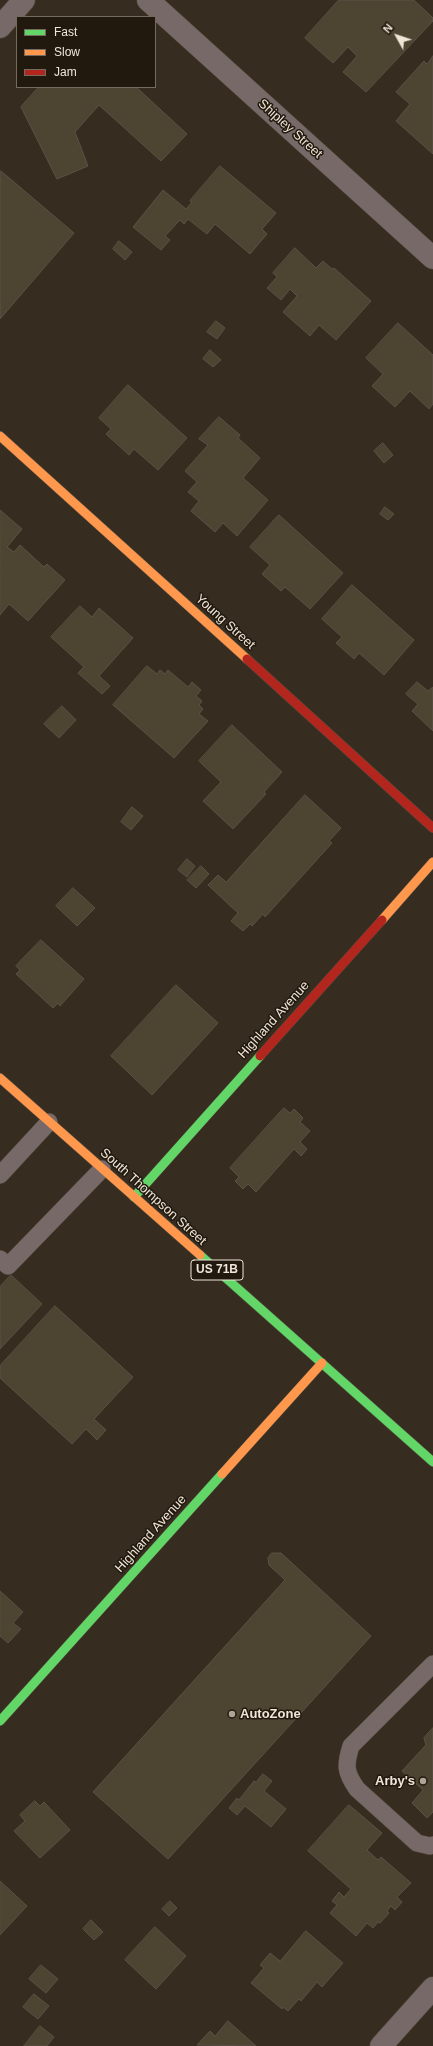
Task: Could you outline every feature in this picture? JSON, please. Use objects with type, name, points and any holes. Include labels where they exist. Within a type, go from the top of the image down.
[{"type":"street","points":[[0,28],[24,0]]},
{"type":"street","name":"Shipley Street","points":[[148,0],[433,258]]},
{"type":"street","name":"Young Street","points":[[0,436],[433,828]]},
{"type":"street","name":"Highland Avenue","points":[[134,1196],[433,862]]},
{"type":"street","name":"South Thompson Street","points":[[0,1078],[433,1462]]},
{"type":"street","name":"Highland Avenue","points":[[0,1721],[322,1363]]},
{"type":"street","points":[[381,2046],[433,1988]]},
{"type":"lane","points":[[0,1175],[49,1122]]},
{"type":"lane","points":[[0,1259],[8,1266],[102,1169]]},
{"type":"lane","points":[[433,1664],[351,1746],[346,1763],[349,1779],[357,1789],[417,1843],[430,1846],[433,1845]]},
{"type":"building","points":[[339,0],[414,0],[433,18],[433,21],[366,92],[343,72],[357,56],[348,47],[333,63],[305,38]]},
{"type":"building","points":[[433,56],[433,154],[396,121],[410,104],[396,92],[424,61],[427,64]]},
{"type":"building","points":[[38,88],[137,88],[187,134],[161,161],[99,105],[75,132],[88,166],[57,179],[21,107]]},
{"type":"building","points":[[220,166],[276,213],[262,229],[267,234],[250,254],[215,224],[207,234],[188,219],[184,224],[180,220],[165,236],[170,240],[161,250],[133,227],[163,190],[186,209],[192,202],[190,201]]},
{"type":"building","points":[[1,171],[74,233],[0,319],[0,172]]},
{"type":"building","points":[[119,241],[132,252],[125,260],[113,249]]},
{"type":"building","points":[[295,248],[316,268],[323,261],[332,269],[334,268],[371,301],[336,340],[319,325],[310,336],[283,312],[297,296],[290,289],[281,300],[267,288],[277,277],[273,273]]},
{"type":"building","points":[[216,321],[225,328],[217,339],[207,332]]},
{"type":"building","points":[[398,323],[433,355],[433,404],[429,409],[410,391],[395,407],[372,386],[383,374],[366,358]]},
{"type":"building","points":[[210,350],[221,360],[213,367],[203,359]]},
{"type":"building","points":[[128,385],[187,438],[158,470],[134,449],[129,455],[106,434],[111,429],[99,418]]},
{"type":"building","points":[[219,417],[240,435],[238,438],[260,458],[243,478],[268,500],[237,536],[223,523],[215,532],[191,511],[199,501],[188,492],[197,482],[185,471],[208,445],[199,439]]},
{"type":"building","points":[[383,443],[393,455],[384,463],[374,451]]},
{"type":"building","points":[[385,507],[394,514],[388,520],[380,514]]},
{"type":"building","points":[[0,510],[22,529],[7,547],[14,552],[20,545],[44,567],[47,564],[65,580],[28,621],[9,604],[0,615]]},
{"type":"building","points":[[279,515],[343,573],[310,609],[285,587],[281,591],[262,574],[270,565],[250,547]]},
{"type":"building","points":[[352,585],[414,640],[384,675],[359,653],[354,659],[336,643],[342,637],[322,619]]},
{"type":"building","points":[[80,606],[92,617],[99,608],[133,638],[99,676],[110,686],[102,694],[78,673],[84,667],[51,637]]},
{"type":"building","points":[[147,666],[157,674],[160,670],[165,674],[168,670],[188,687],[192,682],[201,690],[196,696],[202,701],[199,705],[203,709],[199,714],[208,721],[174,758],[113,705]]},
{"type":"building","points":[[417,682],[428,691],[433,687],[433,731],[412,711],[418,704],[406,694]]},
{"type":"building","points":[[62,706],[76,720],[59,738],[44,724]]},
{"type":"building","points":[[232,725],[282,772],[264,792],[266,794],[233,829],[203,801],[221,782],[199,761]]},
{"type":"building","points":[[305,795],[341,828],[329,841],[332,843],[265,917],[263,914],[252,926],[250,924],[243,931],[231,921],[238,913],[208,885],[218,875],[226,882]]},
{"type":"building","points":[[132,807],[143,816],[131,830],[121,822]]},
{"type":"building","points":[[187,859],[195,866],[187,877],[178,870]]},
{"type":"building","points":[[201,866],[209,874],[196,888],[187,880]]},
{"type":"building","points":[[73,888],[95,908],[77,926],[56,906]]},
{"type":"building","points":[[41,940],[84,979],[60,1006],[58,1003],[53,1008],[16,974],[20,970],[16,966]]},
{"type":"building","points":[[176,985],[218,1023],[152,1095],[111,1056]]},
{"type":"building","points":[[284,1108],[290,1113],[294,1109],[303,1118],[300,1122],[310,1131],[300,1142],[307,1149],[301,1156],[294,1149],[256,1192],[248,1184],[243,1189],[235,1181],[239,1177],[230,1168]]},
{"type":"building","points":[[11,1275],[42,1304],[0,1349],[0,1287]]},
{"type":"building","points":[[55,1306],[133,1377],[94,1419],[106,1430],[97,1440],[86,1429],[72,1444],[0,1378],[0,1366]]},
{"type":"building","name":"AutoZone","points":[[272,1553],[281,1553],[371,1636],[168,1859],[93,1792],[285,1580],[269,1565],[268,1558]]},
{"type":"building","points":[[0,1591],[23,1612],[13,1623],[21,1629],[8,1643],[0,1636]]},
{"type":"building","name":"Arby's","points":[[433,1728],[433,1812],[427,1818],[412,1803],[423,1790],[402,1771],[426,1745],[424,1738]]},
{"type":"building","points":[[263,1774],[272,1781],[264,1791],[286,1809],[271,1827],[245,1806],[237,1815],[229,1808],[237,1798],[239,1800],[254,1781],[256,1782]]},
{"type":"building","points":[[35,1801],[40,1806],[44,1802],[70,1830],[40,1858],[14,1831],[25,1821],[20,1815]]},
{"type":"building","points":[[349,1805],[382,1833],[367,1850],[378,1860],[381,1857],[411,1883],[397,1897],[402,1902],[395,1910],[391,1906],[387,1911],[389,1913],[380,1923],[378,1922],[373,1928],[367,1923],[356,1936],[330,1913],[337,1905],[332,1901],[339,1892],[344,1897],[351,1889],[308,1851]]},
{"type":"building","points":[[0,1881],[27,1906],[0,1935]]},
{"type":"building","points":[[170,1901],[177,1908],[169,1916],[162,1909]]},
{"type":"building","points":[[91,1920],[103,1932],[94,1940],[83,1929]]},
{"type":"building","points":[[155,1927],[186,1956],[156,1989],[125,1960]]},
{"type":"building","points":[[306,1931],[343,1963],[322,1987],[317,1982],[301,2001],[299,1999],[288,2011],[283,2007],[282,2009],[251,1983],[264,1968],[260,1965],[270,1953],[280,1961]]},
{"type":"building","points":[[41,1965],[58,1979],[46,1993],[29,1979]]},
{"type":"building","points":[[34,1994],[49,2006],[38,2019],[23,2007]]},
{"type":"building","points":[[228,2021],[256,2046],[197,2045],[210,2031],[215,2036]]},
{"type":"building","points":[[40,2026],[54,2037],[47,2046],[24,2046]]},
{"type":"traffic: fast","points":[[134,1197],[260,1056]]},
{"type":"traffic: fast","points":[[200,1255],[433,1462]]},
{"type":"traffic: fast","points":[[0,1721],[222,1474]]},
{"type":"traffic: slow","points":[[0,436],[247,659]]},
{"type":"traffic: slow","points":[[382,920],[433,862]]},
{"type":"traffic: slow","points":[[0,1078],[200,1255]]},
{"type":"traffic: slow","points":[[222,1474],[322,1363]]},
{"type":"traffic: jam","points":[[247,659],[433,828]]},
{"type":"traffic: jam","points":[[260,1056],[382,920]]},
{"type":"place","name":"AutoZone","points":[[232,1714]]},
{"type":"place","name":"Arby's","points":[[423,1781]]}]
